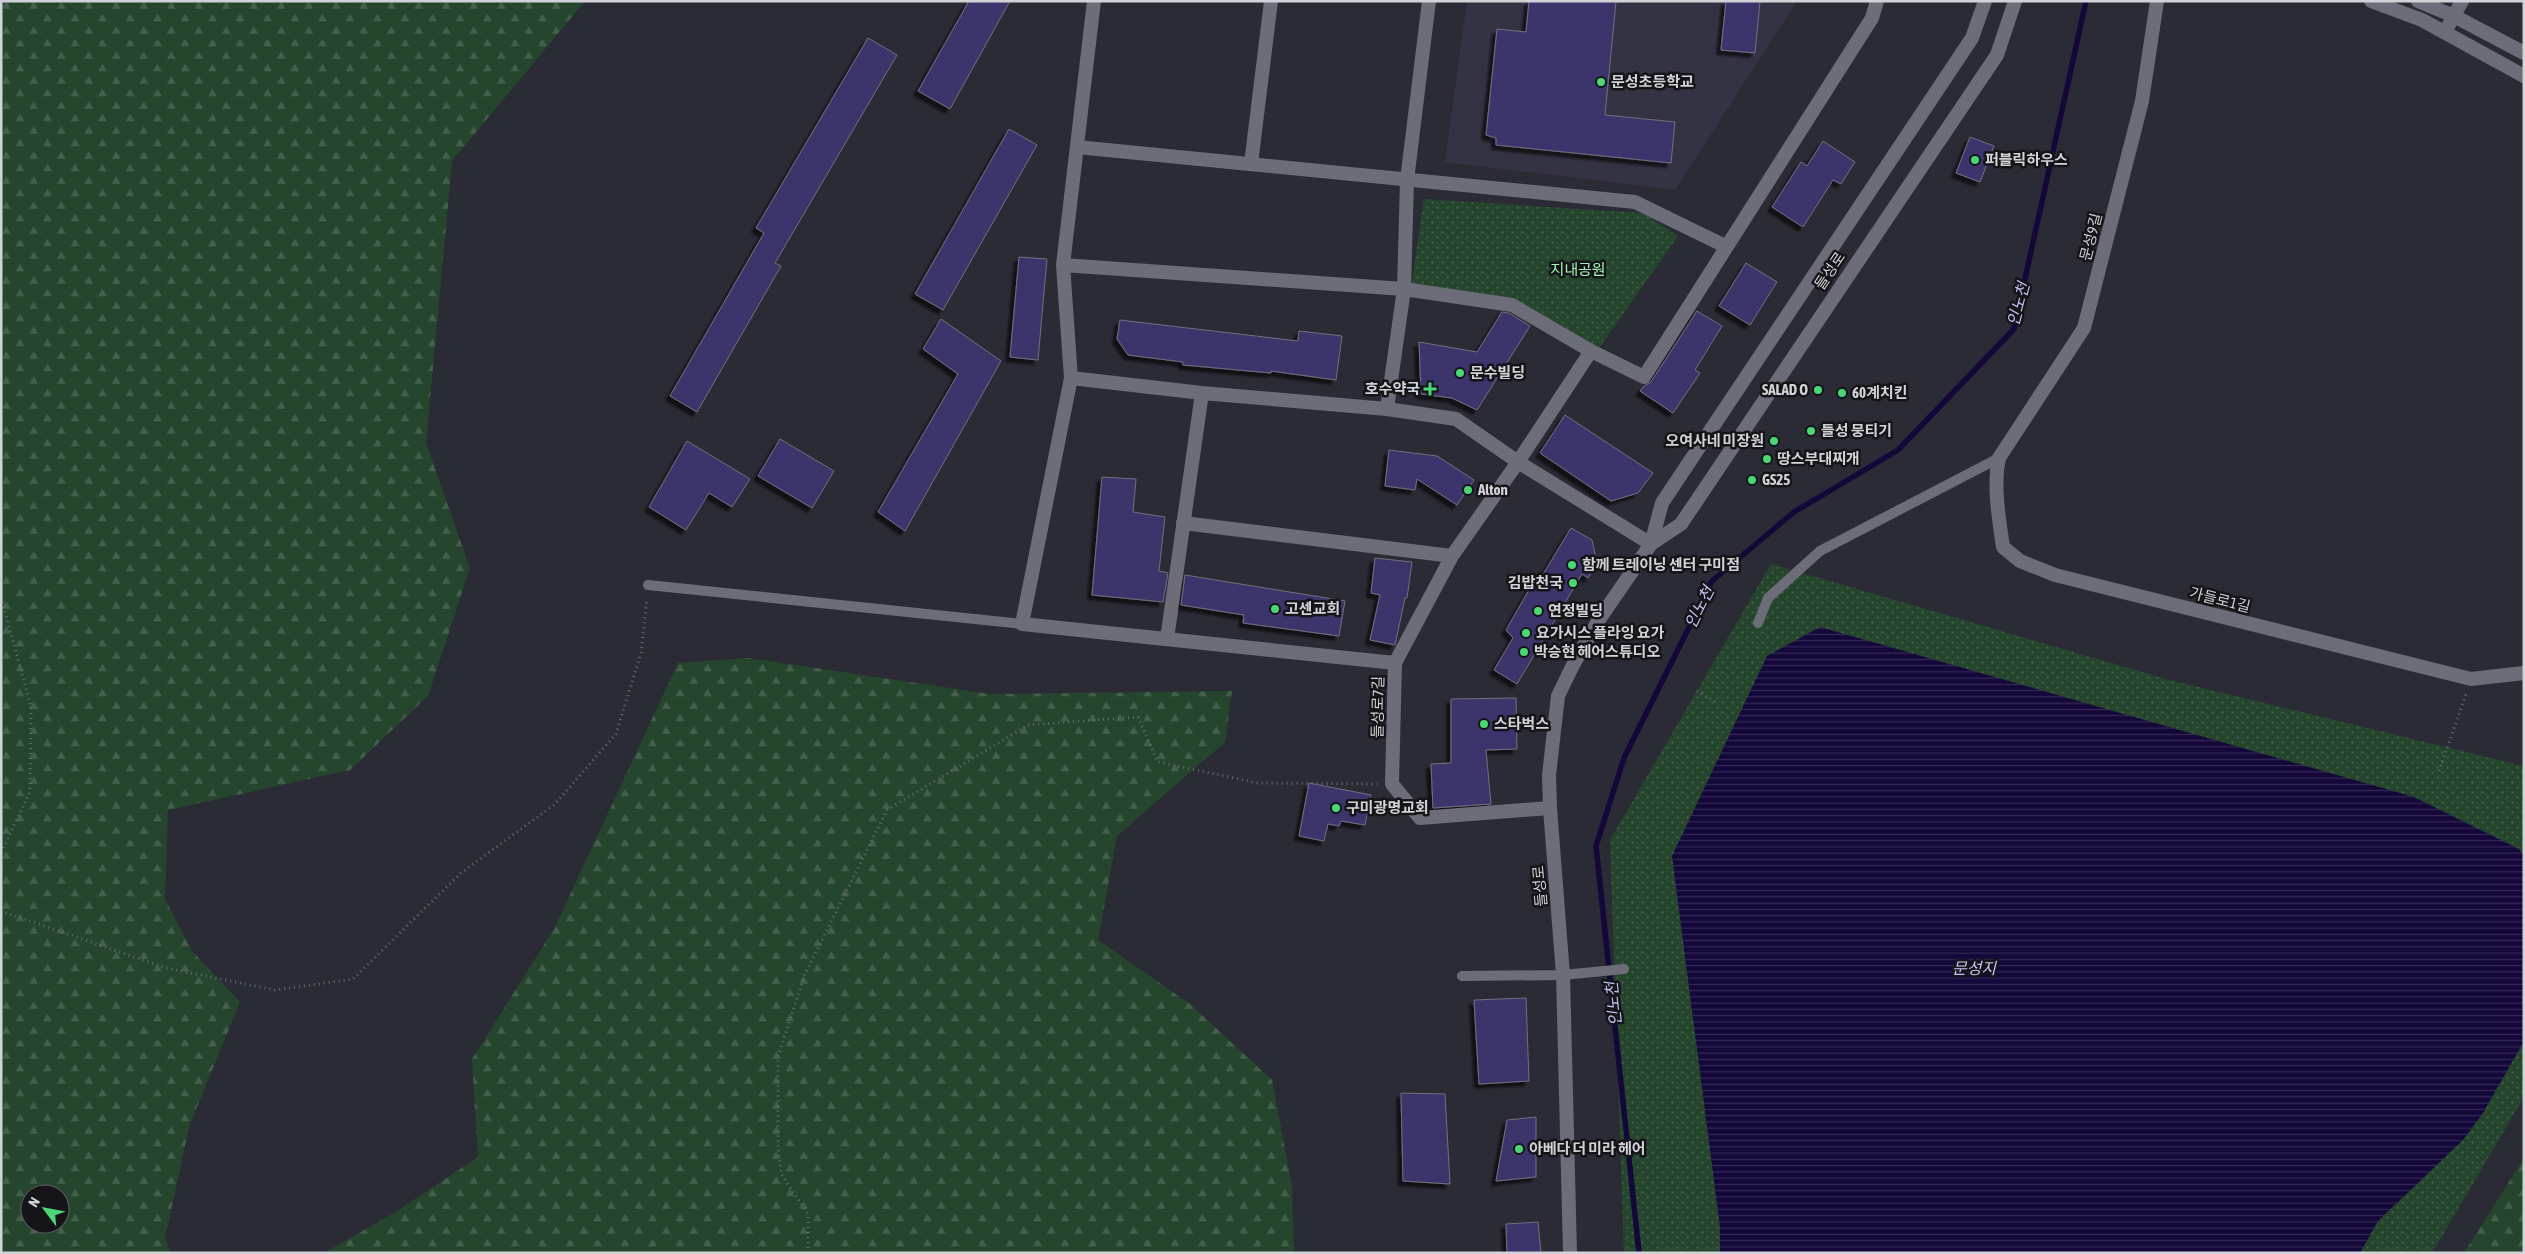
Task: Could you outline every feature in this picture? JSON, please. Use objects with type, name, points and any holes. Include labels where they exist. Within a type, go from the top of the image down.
[{"type":"street","points":[[1094,1],[1064,265],[1071,378],[1022,624],[1395,663]]},
{"type":"street","points":[[1251,164],[1271,1]]},
{"type":"street","points":[[1387,409],[1404,289],[1407,180],[1429,1]]},
{"type":"street","points":[[1064,265],[1404,289],[1512,306],[1591,351],[1644,377],[1872,18],[1878,1]]},
{"type":"street","name":"들성로","points":[[1570,1253],[1563,975],[1549,776],[1558,696],[1598,621],[1651,544],[1662,503],[1972,38],[1985,1]]},
{"type":"street","name":"들성로","points":[[1651,544],[1681,524],[1997,55],[2015,1]]},
{"type":"street","name":"문성9길","points":[[1999,458],[2084,328],[2142,101],[2157,1]]},
{"type":"street","points":[[2371,1],[2422,20],[2524,76]]},
{"type":"street","points":[[2418,1],[2454,16],[2524,53]]},
{"type":"street","points":[[2445,32],[2462,1]]},
{"type":"street","points":[[1077,147],[1635,202],[1726,246]]},
{"type":"street","name":"들성로7길","points":[[1392,784],[1395,663],[1452,556],[1518,462],[1591,351]]},
{"type":"street","points":[[1071,378],[1202,393],[1387,409],[1456,419],[1518,462],[1651,544]]},
{"type":"street","points":[[1167,639],[1202,393]]},
{"type":"street","name":"가들로1길","points":[[1999,458],[1997,469],[1998,511],[2003,547],[2020,561],[2055,575],[2471,679],[2524,673]]},
{"type":"street","points":[[1184,523],[1452,556]]},
{"type":"street","points":[[1392,784],[1420,818],[1550,808]]},
{"type":"lane","points":[[1758,623],[1768,598],[1820,551],[1999,458]]},
{"type":"lane","points":[[648,586],[1022,624]]},
{"type":"lane","points":[[1462,976],[1563,975],[1624,969]]},
{"type":"path","points":[[1,911],[166,968],[275,990],[353,979],[461,874],[554,805],[616,734],[641,653],[648,586]]},
{"type":"path","points":[[1,597],[31,707],[30,792],[1,853]]},
{"type":"path","points":[[2439,771],[2471,679]]},
{"type":"path","points":[[1697,691],[1716,702]]},
{"type":"path","points":[[808,1253],[808,1214],[781,1174],[778,1145],[778,1058],[804,976],[887,810],[1028,725],[1138,718],[1158,762],[1258,783],[1392,784]]},
{"type":"shaded area","name":"문성초등학교","points":[[1467,1],[1797,1],[1675,190],[1445,162]]},
{"type":"green space","points":[[1,1],[585,1],[452,161],[426,443],[470,568],[428,696],[350,770],[168,810],[165,899],[192,951],[240,1002],[189,1127],[165,1238],[171,1253],[1,1253]]},
{"type":"green space","name":"지내공원","points":[[1424,199],[1643,213],[1678,236],[1597,351],[1512,303],[1411,289]]},
{"type":"green space","name":"문성지","points":[[1771,564],[2166,679],[2524,766],[2524,1097],[2432,1253],[1624,1253],[1610,840]]},
{"type":"green space","points":[[748,658],[990,694],[1232,691],[1225,742],[1117,836],[1098,940],[1190,1004],[1272,1080],[1292,1187],[1294,1253],[324,1253],[394,1213],[478,1157],[472,1059],[554,929],[678,663]]},
{"type":"green space","points":[[2524,1158],[2524,1253],[2464,1253]]},
{"type":"water","name":"문성지","points":[[1820,627],[2414,797],[2519,849],[2524,856],[2524,1041],[2483,1113],[2463,1140],[2378,1221],[2360,1253],[1720,1253],[1720,1227],[1672,856],[1767,656]]},
{"type":"building","points":[[969,1],[1010,1],[950,109],[918,91]]},
{"type":"building","points":[[1529,1],[1616,1],[1605,115],[1675,122],[1671,163],[1496,145],[1496,138],[1486,135],[1497,29],[1526,32]]},
{"type":"building","points":[[1726,1],[1760,1],[1755,53],[1721,50]]},
{"type":"building","points":[[868,38],[897,55],[775,263],[781,266],[697,412],[670,396],[764,233],[756,228]]},
{"type":"building","points":[[1009,129],[1037,145],[943,310],[915,294]]},
{"type":"building","name":"퍼블릭하우스","points":[[1970,137],[1994,146],[1980,182],[1956,173]]},
{"type":"building","points":[[1823,141],[1855,162],[1841,184],[1833,180],[1803,227],[1772,207],[1801,162],[1807,166]]},
{"type":"building","points":[[1019,257],[1047,259],[1038,360],[1010,357]]},
{"type":"building","points":[[1746,263],[1777,282],[1750,325],[1719,306]]},
{"type":"building","points":[[1697,311],[1722,326],[1695,370],[1700,373],[1673,413],[1640,391],[1651,382]]},
{"type":"building","name":"문수빌딩","points":[[1502,312],[1509,313],[1530,326],[1477,410],[1452,398],[1421,394],[1419,342],[1477,352]]},
{"type":"building","points":[[941,319],[1001,361],[905,531],[878,512],[958,374],[923,349]]},
{"type":"building","points":[[1120,320],[1298,341],[1299,331],[1342,336],[1336,380],[1271,371],[1271,373],[1183,365],[1183,362],[1128,355],[1117,339]]},
{"type":"building","points":[[1565,415],[1653,473],[1638,493],[1611,501],[1540,453]]},
{"type":"building","points":[[780,439],[834,471],[812,508],[758,476]]},
{"type":"building","points":[[687,441],[750,479],[732,507],[709,493],[686,530],[649,507]]},
{"type":"building","points":[[1389,450],[1437,456],[1474,480],[1457,505],[1417,479],[1415,490],[1385,486]]},
{"type":"building","points":[[1102,477],[1136,479],[1133,512],[1165,517],[1159,571],[1168,573],[1163,602],[1092,595]]},
{"type":"building","name":"연정빌딩","points":[[1571,528],[1592,540],[1597,563],[1588,578],[1582,574],[1517,684],[1494,670],[1513,638],[1506,630],[1538,574],[1542,576]]},
{"type":"building","points":[[1375,558],[1412,562],[1407,598],[1405,598],[1395,645],[1370,640],[1380,595],[1371,593]]},
{"type":"building","points":[[1185,575],[1345,601],[1339,636],[1243,623],[1244,615],[1181,605]]},
{"type":"building","points":[[1516,698],[1517,749],[1486,750],[1491,804],[1433,808],[1431,764],[1451,763],[1451,699]]},
{"type":"building","name":"구미광명교회","points":[[1309,783],[1371,795],[1365,825],[1341,821],[1339,826],[1328,824],[1324,841],[1299,836]]},
{"type":"building","points":[[1526,998],[1529,1081],[1479,1084],[1474,1000]]},
{"type":"building","points":[[1401,1093],[1445,1094],[1450,1184],[1403,1181]]},
{"type":"building","name":"아베다 더 미라 헤어","points":[[1536,1117],[1536,1177],[1496,1181],[1507,1120]]},
{"type":"building","points":[[1538,1222],[1541,1253],[1507,1253],[1506,1224]]},
{"type":"waterway","name":"인노천","points":[[1639,1253],[1596,846],[1624,758],[1712,581],[1794,512],[1898,450],[2014,329],[2086,1]]},
{"type":"place","name":"문성초등학교","points":[[1601,82]]},
{"type":"place","name":"퍼블릭하우스","points":[[1975,160]]},
{"type":"place","name":"문수빌딩","points":[[1460,373]]},
{"type":"place","name":"호수약국","points":[[1430,389]]},
{"type":"place","name":"SALAD O","points":[[1818,390]]},
{"type":"place","name":"60계치킨","points":[[1842,393]]},
{"type":"place","name":"들성 뭉티기","points":[[1811,431]]},
{"type":"place","name":"오여사네 미장원","points":[[1774,441]]},
{"type":"place","name":"땅스부대찌개","points":[[1767,459]]},
{"type":"place","name":"GS25","points":[[1752,480]]},
{"type":"place","name":"Alton","points":[[1468,490]]},
{"type":"place","name":"함께 트레이닝 센터 구미점","points":[[1572,565]]},
{"type":"place","name":"김밥천국","points":[[1573,583]]},
{"type":"place","name":"고센교회","points":[[1275,609]]},
{"type":"place","name":"연정빌딩","points":[[1538,611]]},
{"type":"place","name":"요가시스 플라잉 요가","points":[[1526,633]]},
{"type":"place","name":"박승현 헤어스튜디오","points":[[1524,652]]},
{"type":"place","name":"스타벅스","points":[[1484,724]]},
{"type":"place","name":"구미광명교회","points":[[1336,808]]},
{"type":"place","name":"아베다 더 미라 헤어","points":[[1519,1149]]}]
